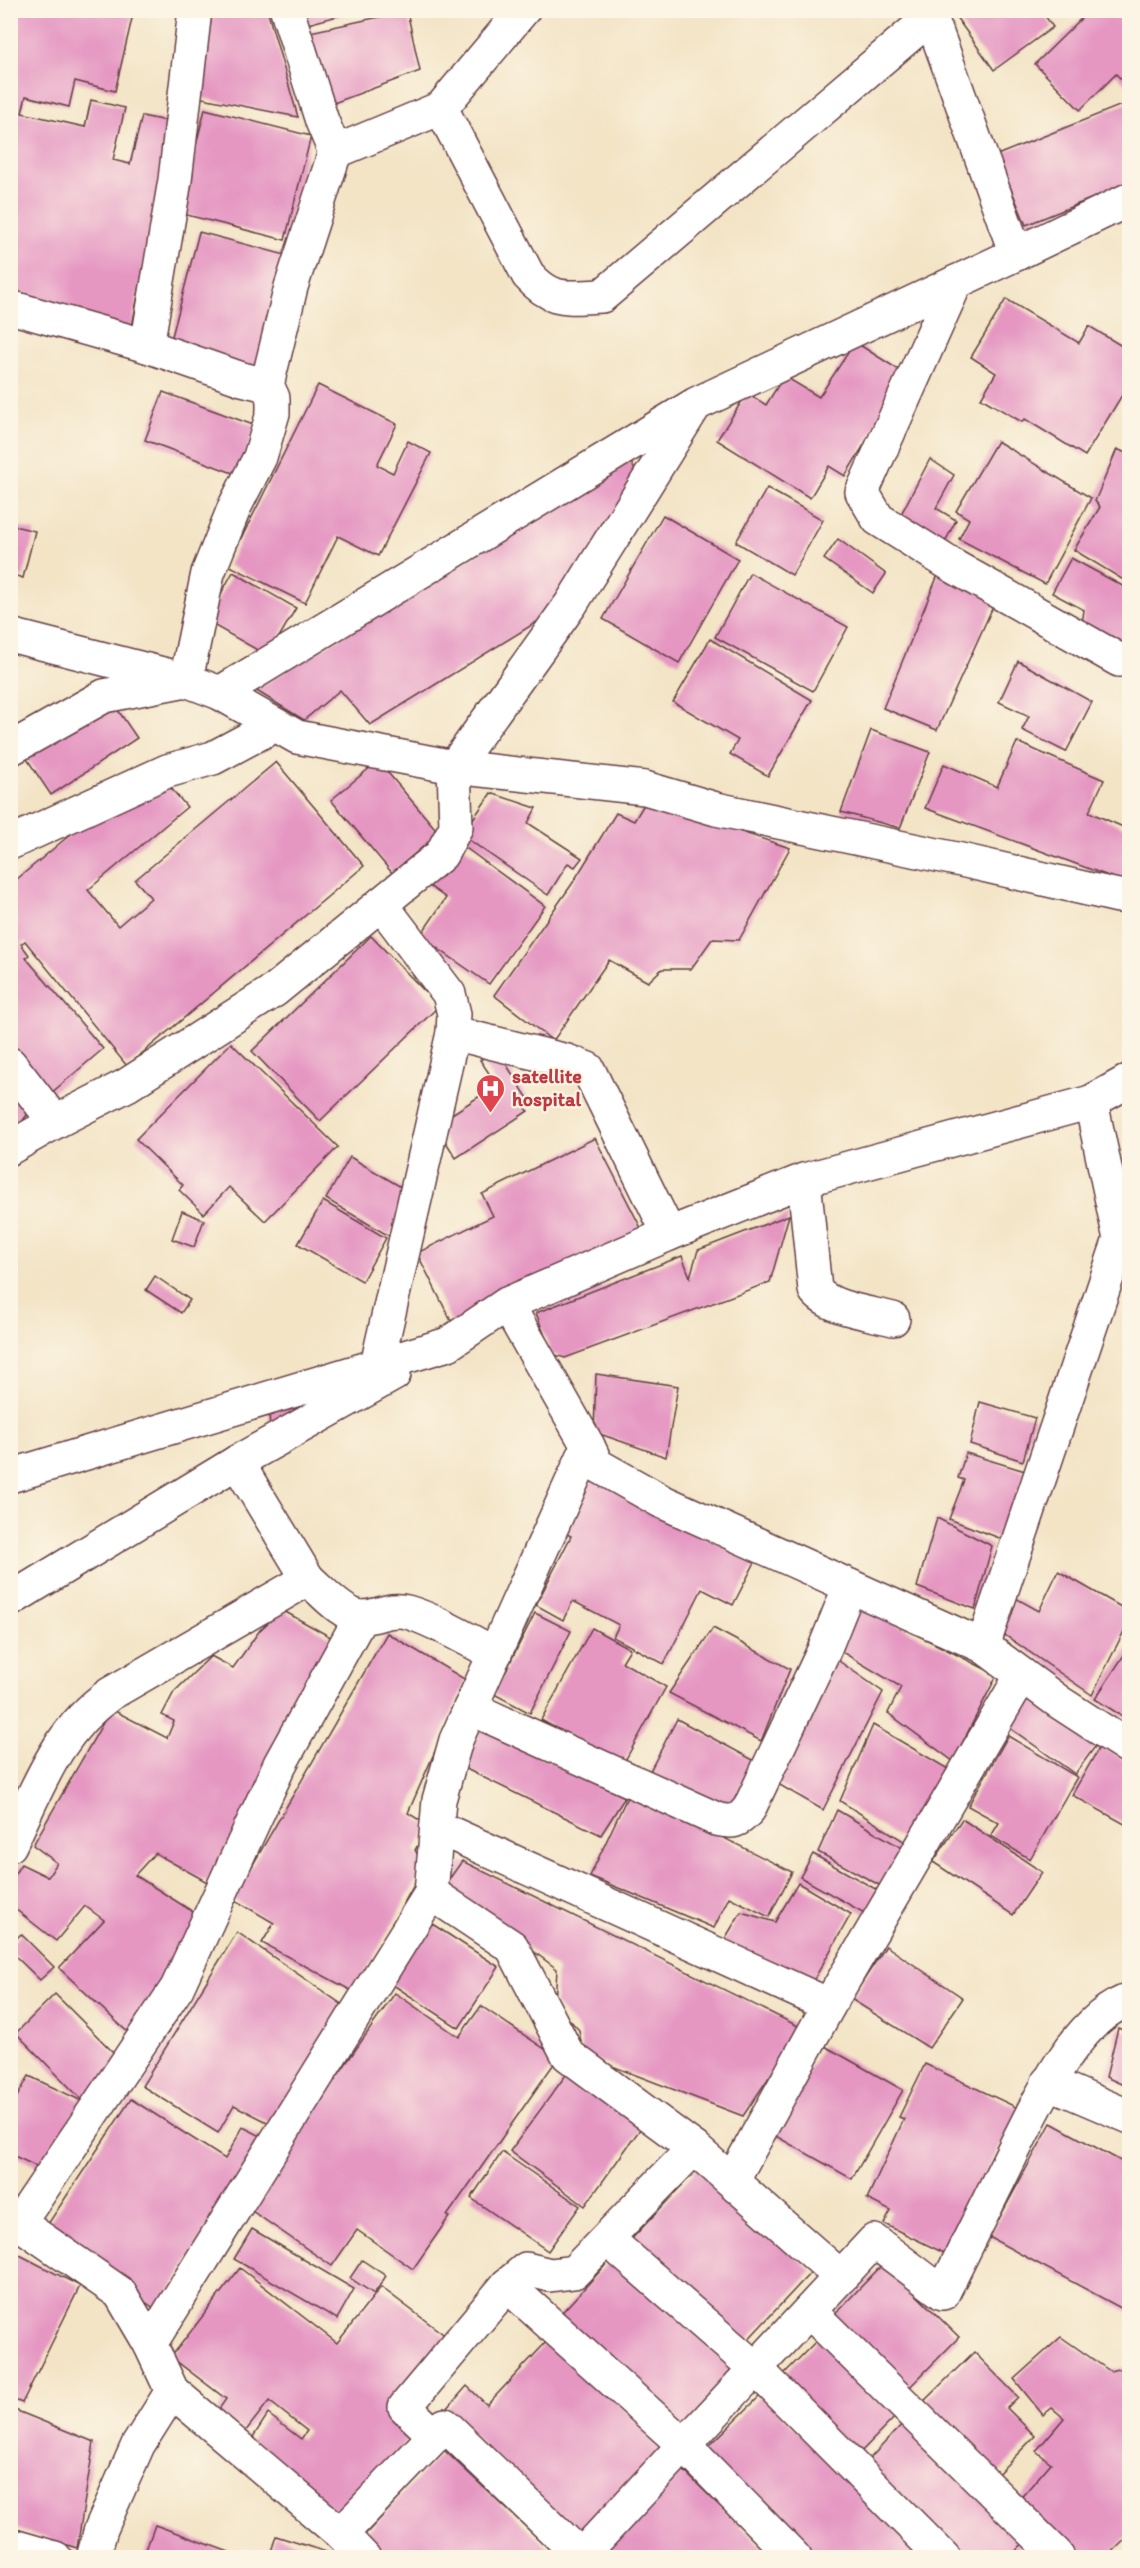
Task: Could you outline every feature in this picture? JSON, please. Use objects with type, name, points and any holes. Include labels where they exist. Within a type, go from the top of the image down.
[{"type":"street","points":[[147,346],[175,180],[195,10]]},
{"type":"street","points":[[186,680],[208,573],[235,506],[260,458],[273,413],[273,398],[267,385],[291,288],[335,152],[322,121],[287,10]]},
{"type":"street","points":[[335,152],[441,108],[523,10]]},
{"type":"street","points":[[441,108],[528,274],[541,290],[562,297],[602,296],[930,14],[1016,254]]},
{"type":"street","points":[[220,693],[696,404],[1130,199]]},
{"type":"street","points":[[956,282],[862,492],[878,519],[953,566],[1119,660]]},
{"type":"street","points":[[10,308],[147,346],[242,379],[267,385]]},
{"type":"street","points":[[10,1148],[127,1085],[275,990],[441,855],[456,827],[454,766],[571,604],[696,404]]},
{"type":"street","points":[[10,635],[186,680],[220,693],[297,737],[454,766],[645,788],[716,809],[961,860],[1118,896],[1130,896]]},
{"type":"street","points":[[10,749],[104,696],[186,680]]},
{"type":"street","points":[[10,843],[167,771],[213,758],[275,724]]},
{"type":"street","points":[[377,1365],[453,1033],[454,1014],[449,994],[381,904]]},
{"type":"street","points":[[453,1033],[567,1060],[588,1069],[669,1234]]},
{"type":"street","points":[[10,1064],[55,1122]]},
{"type":"street","points":[[10,1600],[237,1462],[448,1344],[507,1304],[669,1234],[804,1180],[1090,1102],[1130,1080]]},
{"type":"street","points":[[983,1646],[1125,1241],[1090,1102]]},
{"type":"street","points":[[804,1180],[814,1290],[821,1299],[833,1304],[893,1319]]},
{"type":"street","points":[[507,1304],[588,1446],[597,1466],[652,1496],[983,1646],[1130,1748]]},
{"type":"street","points":[[10,1476],[448,1344]]},
{"type":"street","points":[[150,2344],[431,1893],[439,1800],[446,1768],[588,1446]]},
{"type":"street","points":[[237,1462],[308,1579],[343,1609],[362,1617],[386,1610],[408,1612],[495,1654]]},
{"type":"street","points":[[10,1845],[56,1750],[73,1726],[92,1707],[110,1694],[308,1579]]},
{"type":"street","points":[[471,1708],[716,1819],[732,1823],[741,1820],[749,1809],[825,1648],[850,1586]]},
{"type":"street","points":[[362,1617],[280,1764],[177,1988],[19,2223],[120,2293],[150,2344],[172,2391],[341,2534],[364,2558]]},
{"type":"street","points":[[732,2181],[829,2005],[1022,1675]]},
{"type":"street","points":[[437,1827],[829,2005]]},
{"type":"street","points":[[431,1893],[512,1947],[568,2055],[694,2148],[841,2277]]},
{"type":"street","points":[[341,2534],[445,2425],[581,2557],[874,2241],[943,2294],[1048,2082],[1102,2014],[1120,2002],[1130,2000]]},
{"type":"street","points":[[1048,2082],[1130,2117]]},
{"type":"street","points":[[434,2435],[405,2407],[507,2285],[526,2269],[550,2275],[574,2272],[694,2148]]},
{"type":"street","points":[[607,2239],[755,2368],[944,2558]]},
{"type":"street","points":[[507,2285],[684,2445],[795,2558]]},
{"type":"street","points":[[809,2311],[1057,2554]]},
{"type":"street","points":[[93,2558],[119,2484],[138,2445],[172,2391]]},
{"type":"street","points":[[10,2545],[55,2558]]},
{"type":"building","points":[[10,10],[134,10],[115,91],[75,81],[69,107],[26,96],[22,113],[85,127],[91,100],[125,108],[113,160],[130,164],[142,116],[171,122],[131,332],[10,299]]},
{"type":"building","points":[[213,10],[267,10],[298,117],[197,97]]},
{"type":"building","points":[[305,10],[356,10],[356,11],[308,24]]},
{"type":"building","points":[[951,10],[1041,10],[1053,27],[994,70]]},
{"type":"building","points":[[1090,10],[1130,10],[1130,88],[1116,74],[1080,110],[1035,64]]},
{"type":"building","points":[[407,11],[420,71],[323,107],[310,32]]},
{"type":"building","points":[[1129,102],[1130,183],[1026,225],[997,155]]},
{"type":"building","points":[[205,109],[311,136],[285,240],[179,213]]},
{"type":"building","points":[[199,232],[289,256],[260,371],[169,348]]},
{"type":"building","points":[[1006,299],[1079,343],[1089,326],[1130,351],[1130,382],[1085,456],[1025,419],[1022,422],[981,398],[996,373],[971,357]]},
{"type":"building","points":[[855,342],[907,375],[845,476],[829,466],[810,498],[717,440],[747,393],[766,405],[784,376],[819,397]]},
{"type":"building","points":[[318,385],[397,424],[377,465],[393,473],[408,441],[431,453],[378,556],[338,536],[305,603],[228,565]]},
{"type":"building","points":[[163,392],[256,426],[238,475],[145,440]]},
{"type":"building","points":[[997,441],[1091,498],[1045,584],[959,539],[969,519],[956,511]]},
{"type":"building","points":[[1117,449],[1130,455],[1130,584],[1074,550],[1100,507],[1095,501]]},
{"type":"building","points":[[930,459],[954,475],[936,508],[956,520],[945,542],[899,518]]},
{"type":"building","points":[[630,460],[640,481],[548,615],[370,725],[340,690],[304,720],[255,690]]},
{"type":"building","points":[[767,488],[823,520],[792,575],[736,542]]},
{"type":"building","points":[[663,515],[738,559],[679,663],[603,619]]},
{"type":"building","points":[[10,525],[35,531],[23,578],[10,574]]},
{"type":"building","points":[[838,539],[886,574],[873,593],[824,559]]},
{"type":"building","points":[[1071,558],[1130,590],[1130,652],[1082,624],[1084,610],[1052,593]]},
{"type":"building","points":[[233,572],[296,608],[268,656],[206,621]]},
{"type":"building","points":[[750,573],[848,627],[813,691],[715,637]]},
{"type":"building","points":[[938,575],[996,600],[937,730],[883,708]]},
{"type":"building","points":[[710,639],[812,700],[768,776],[730,754],[738,740],[673,702]]},
{"type":"building","points":[[1018,661],[1092,702],[1066,752],[1022,730],[1029,716],[999,702]]},
{"type":"building","points":[[111,700],[137,738],[51,795],[25,756]]},
{"type":"building","points":[[871,730],[930,752],[900,828],[841,812]]},
{"type":"building","points":[[1017,742],[1104,780],[1089,812],[1130,830],[1130,884],[925,808],[944,764],[997,787]]},
{"type":"building","points":[[378,761],[439,833],[392,873],[331,800]]},
{"type":"building","points":[[276,762],[364,866],[127,1066],[25,941],[21,944],[29,955],[26,958],[103,1049],[50,1094],[10,1048],[10,885],[152,766],[187,807],[88,890],[118,926],[151,898],[135,880]]},
{"type":"building","points":[[491,793],[536,808],[528,823],[582,858],[575,867],[568,863],[548,895],[462,835]]},
{"type":"building","points":[[646,801],[790,848],[739,940],[712,939],[691,969],[662,969],[648,982],[609,960],[553,1041],[494,995],[572,884],[616,813],[634,821]]},
{"type":"building","points":[[459,843],[545,906],[489,984],[420,936],[446,898],[428,885]]},
{"type":"building","points":[[371,936],[439,1006],[320,1121],[252,1051]]},
{"type":"building","points":[[231,1043],[338,1147],[265,1221],[229,1187],[204,1214],[179,1190],[183,1185],[136,1139]]},
{"type":"building","points":[[497,1050],[529,1100],[523,1104],[528,1111],[456,1158],[435,1125],[497,1085],[480,1060]]},
{"type":"building","points":[[10,1084],[29,1112],[10,1139]]},
{"type":"building","points":[[595,1138],[643,1232],[453,1325],[417,1253],[493,1216],[482,1194]]},
{"type":"building","points":[[350,1157],[413,1194],[389,1236],[326,1199]]},
{"type":"building","points":[[323,1201],[386,1238],[362,1281],[298,1244]]},
{"type":"building","points":[[182,1211],[204,1220],[194,1247],[172,1239]]},
{"type":"building","points":[[789,1215],[770,1282],[565,1358],[552,1354],[536,1313],[682,1256],[690,1277],[698,1250]]},
{"type":"building","points":[[155,1276],[190,1300],[181,1313],[146,1290]]},
{"type":"building","points":[[596,1374],[678,1386],[666,1457],[594,1432]]},
{"type":"building","points":[[314,1396],[317,1408],[270,1428],[269,1412]]},
{"type":"building","points":[[980,1402],[1035,1418],[1023,1461],[970,1444]]},
{"type":"building","points":[[966,1453],[1025,1471],[1002,1539],[949,1519],[964,1480],[958,1478]]},
{"type":"building","points":[[591,1478],[755,1562],[733,1605],[702,1589],[664,1664],[613,1637],[619,1625],[573,1601],[563,1620],[536,1605],[571,1536],[563,1532]]},
{"type":"building","points":[[937,1518],[992,1546],[975,1609],[917,1587]]},
{"type":"building","points":[[1058,1571],[1130,1612],[1130,1619],[1092,1695],[1002,1633],[1014,1597],[1039,1611]]},
{"type":"building","points":[[858,1605],[997,1675],[953,1761],[888,1713],[901,1687],[842,1652]]},
{"type":"building","points":[[282,1610],[343,1644],[207,1882],[155,1853],[135,1875],[201,1917],[170,1961],[178,1969],[133,2037],[59,1968],[104,1920],[85,1906],[56,1941],[10,1905],[10,1881],[21,1864],[48,1877],[57,1863],[33,1845],[111,1709],[167,1738],[174,1721],[162,1715],[174,1692],[211,1656],[233,1668],[260,1630]]},
{"type":"building","points":[[535,1613],[571,1631],[530,1713],[494,1694]]},
{"type":"building","points":[[592,1628],[630,1649],[622,1662],[666,1687],[622,1766],[541,1720]]},
{"type":"building","points":[[713,1628],[790,1669],[761,1741],[669,1693]]},
{"type":"building","points":[[387,1633],[466,1680],[408,1813],[429,1826],[415,1850],[424,1867],[354,1992],[262,1943],[274,1923],[233,1899]]},
{"type":"building","points":[[1130,1646],[1130,1711],[1125,1718],[1095,1699]]},
{"type":"building","points":[[836,1659],[883,1692],[823,1810],[778,1784]]},
{"type":"building","points":[[1031,1691],[1100,1740],[1075,1774],[1007,1726]]},
{"type":"building","points":[[677,1719],[755,1761],[726,1815],[649,1773]]},
{"type":"building","points":[[471,1724],[625,1797],[601,1835],[462,1767]]},
{"type":"building","points":[[873,1725],[948,1769],[905,1842],[840,1801]]},
{"type":"building","points":[[1008,1736],[1077,1777],[1030,1859],[991,1836],[999,1823],[968,1806]]},
{"type":"building","points":[[1100,1746],[1130,1763],[1130,1827],[1072,1795]]},
{"type":"building","points":[[630,1791],[792,1872],[769,1917],[729,1897],[714,1928],[590,1876]]},
{"type":"building","points":[[837,1810],[902,1848],[881,1886],[818,1852]]},
{"type":"building","points":[[962,1819],[1042,1872],[1013,1915],[933,1862]]},
{"type":"building","points":[[813,1854],[879,1891],[866,1914],[800,1877]]},
{"type":"building","points":[[462,1861],[802,2028],[743,2116],[583,2055],[579,2030],[555,2004],[557,1969],[445,1885]]},
{"type":"building","points":[[798,1883],[851,1914],[812,1983],[723,1942],[741,1912],[775,1922]]},
{"type":"building","points":[[426,1920],[499,1967],[459,2028],[387,1981]]},
{"type":"building","points":[[237,1932],[347,2008],[271,2124],[234,2105],[218,2133],[142,2086]]},
{"type":"building","points":[[21,1934],[54,1967],[40,1980],[10,1951],[10,1945]]},
{"type":"building","points":[[886,1946],[963,1998],[929,2048],[851,1999]]},
{"type":"building","points":[[395,1993],[459,2037],[481,2006],[558,2058],[447,2216],[449,2217],[413,2269],[357,2230],[332,2266],[246,2207]]},
{"type":"building","points":[[55,1994],[122,2061],[82,2100],[16,2033]]},
{"type":"building","points":[[1118,2028],[1130,2033],[1130,2088],[1106,2077]]},
{"type":"building","points":[[823,2045],[903,2090],[852,2179],[772,2134]]},
{"type":"building","points":[[925,2064],[1020,2109],[944,2253],[884,2224],[891,2211],[867,2199],[904,2119],[899,2117]]},
{"type":"building","points":[[571,2068],[646,2121],[585,2206],[510,2151]]},
{"type":"building","points":[[29,2076],[82,2101],[38,2167],[10,2154],[10,2109]]},
{"type":"building","points":[[131,2099],[225,2159],[243,2127],[263,2137],[158,2311],[44,2230]]},
{"type":"building","points":[[1051,2123],[1130,2166],[1130,2313],[989,2237]]},
{"type":"building","points":[[502,2152],[580,2206],[548,2251],[471,2198]]},
{"type":"building","points":[[699,2167],[812,2271],[742,2346],[628,2243]]},
{"type":"building","points":[[252,2229],[354,2289],[337,2319],[234,2259]]},
{"type":"building","points":[[10,2250],[80,2286],[22,2403],[10,2398]]},
{"type":"building","points":[[613,2257],[737,2369],[679,2434],[554,2321]]},
{"type":"building","points":[[362,2260],[386,2276],[374,2294],[350,2278]]},
{"type":"building","points":[[884,2263],[959,2337],[904,2393],[830,2319]]},
{"type":"building","points":[[240,2268],[337,2343],[381,2287],[447,2337],[417,2430],[341,2516],[251,2440],[268,2414],[301,2439],[307,2431],[269,2401],[245,2432],[217,2412],[226,2399],[171,2357]]},
{"type":"building","points":[[821,2336],[899,2413],[854,2459],[776,2382]]},
{"type":"building","points":[[1061,2337],[1110,2371],[1130,2366],[1130,2535],[1106,2558],[1073,2558],[1018,2501],[1051,2463],[1036,2451],[1064,2418],[1052,2408],[1043,2415],[1014,2379]]},
{"type":"building","points":[[549,2339],[665,2447],[580,2536],[446,2410],[467,2386],[487,2405]]},
{"type":"building","points":[[974,2352],[1018,2397],[1007,2408],[1035,2436],[991,2481],[918,2407]]},
{"type":"building","points":[[762,2394],[924,2558],[801,2558],[700,2455]]},
{"type":"building","points":[[10,2408],[94,2442],[77,2548],[10,2527]]},
{"type":"building","points":[[906,2420],[1029,2537],[1009,2558],[955,2558],[861,2468]]},
{"type":"building","points":[[444,2450],[559,2558],[378,2558],[360,2540]]},
{"type":"building","points":[[682,2469],[766,2551],[771,2558],[595,2558]]},
{"type":"building","points":[[155,2525],[243,2557],[243,2558],[143,2558]]},
{"type":"building","points":[[276,2536],[342,2557],[269,2558]]},
{"type":"place","name":"satellite hospital","points":[[491,1114]]}]
